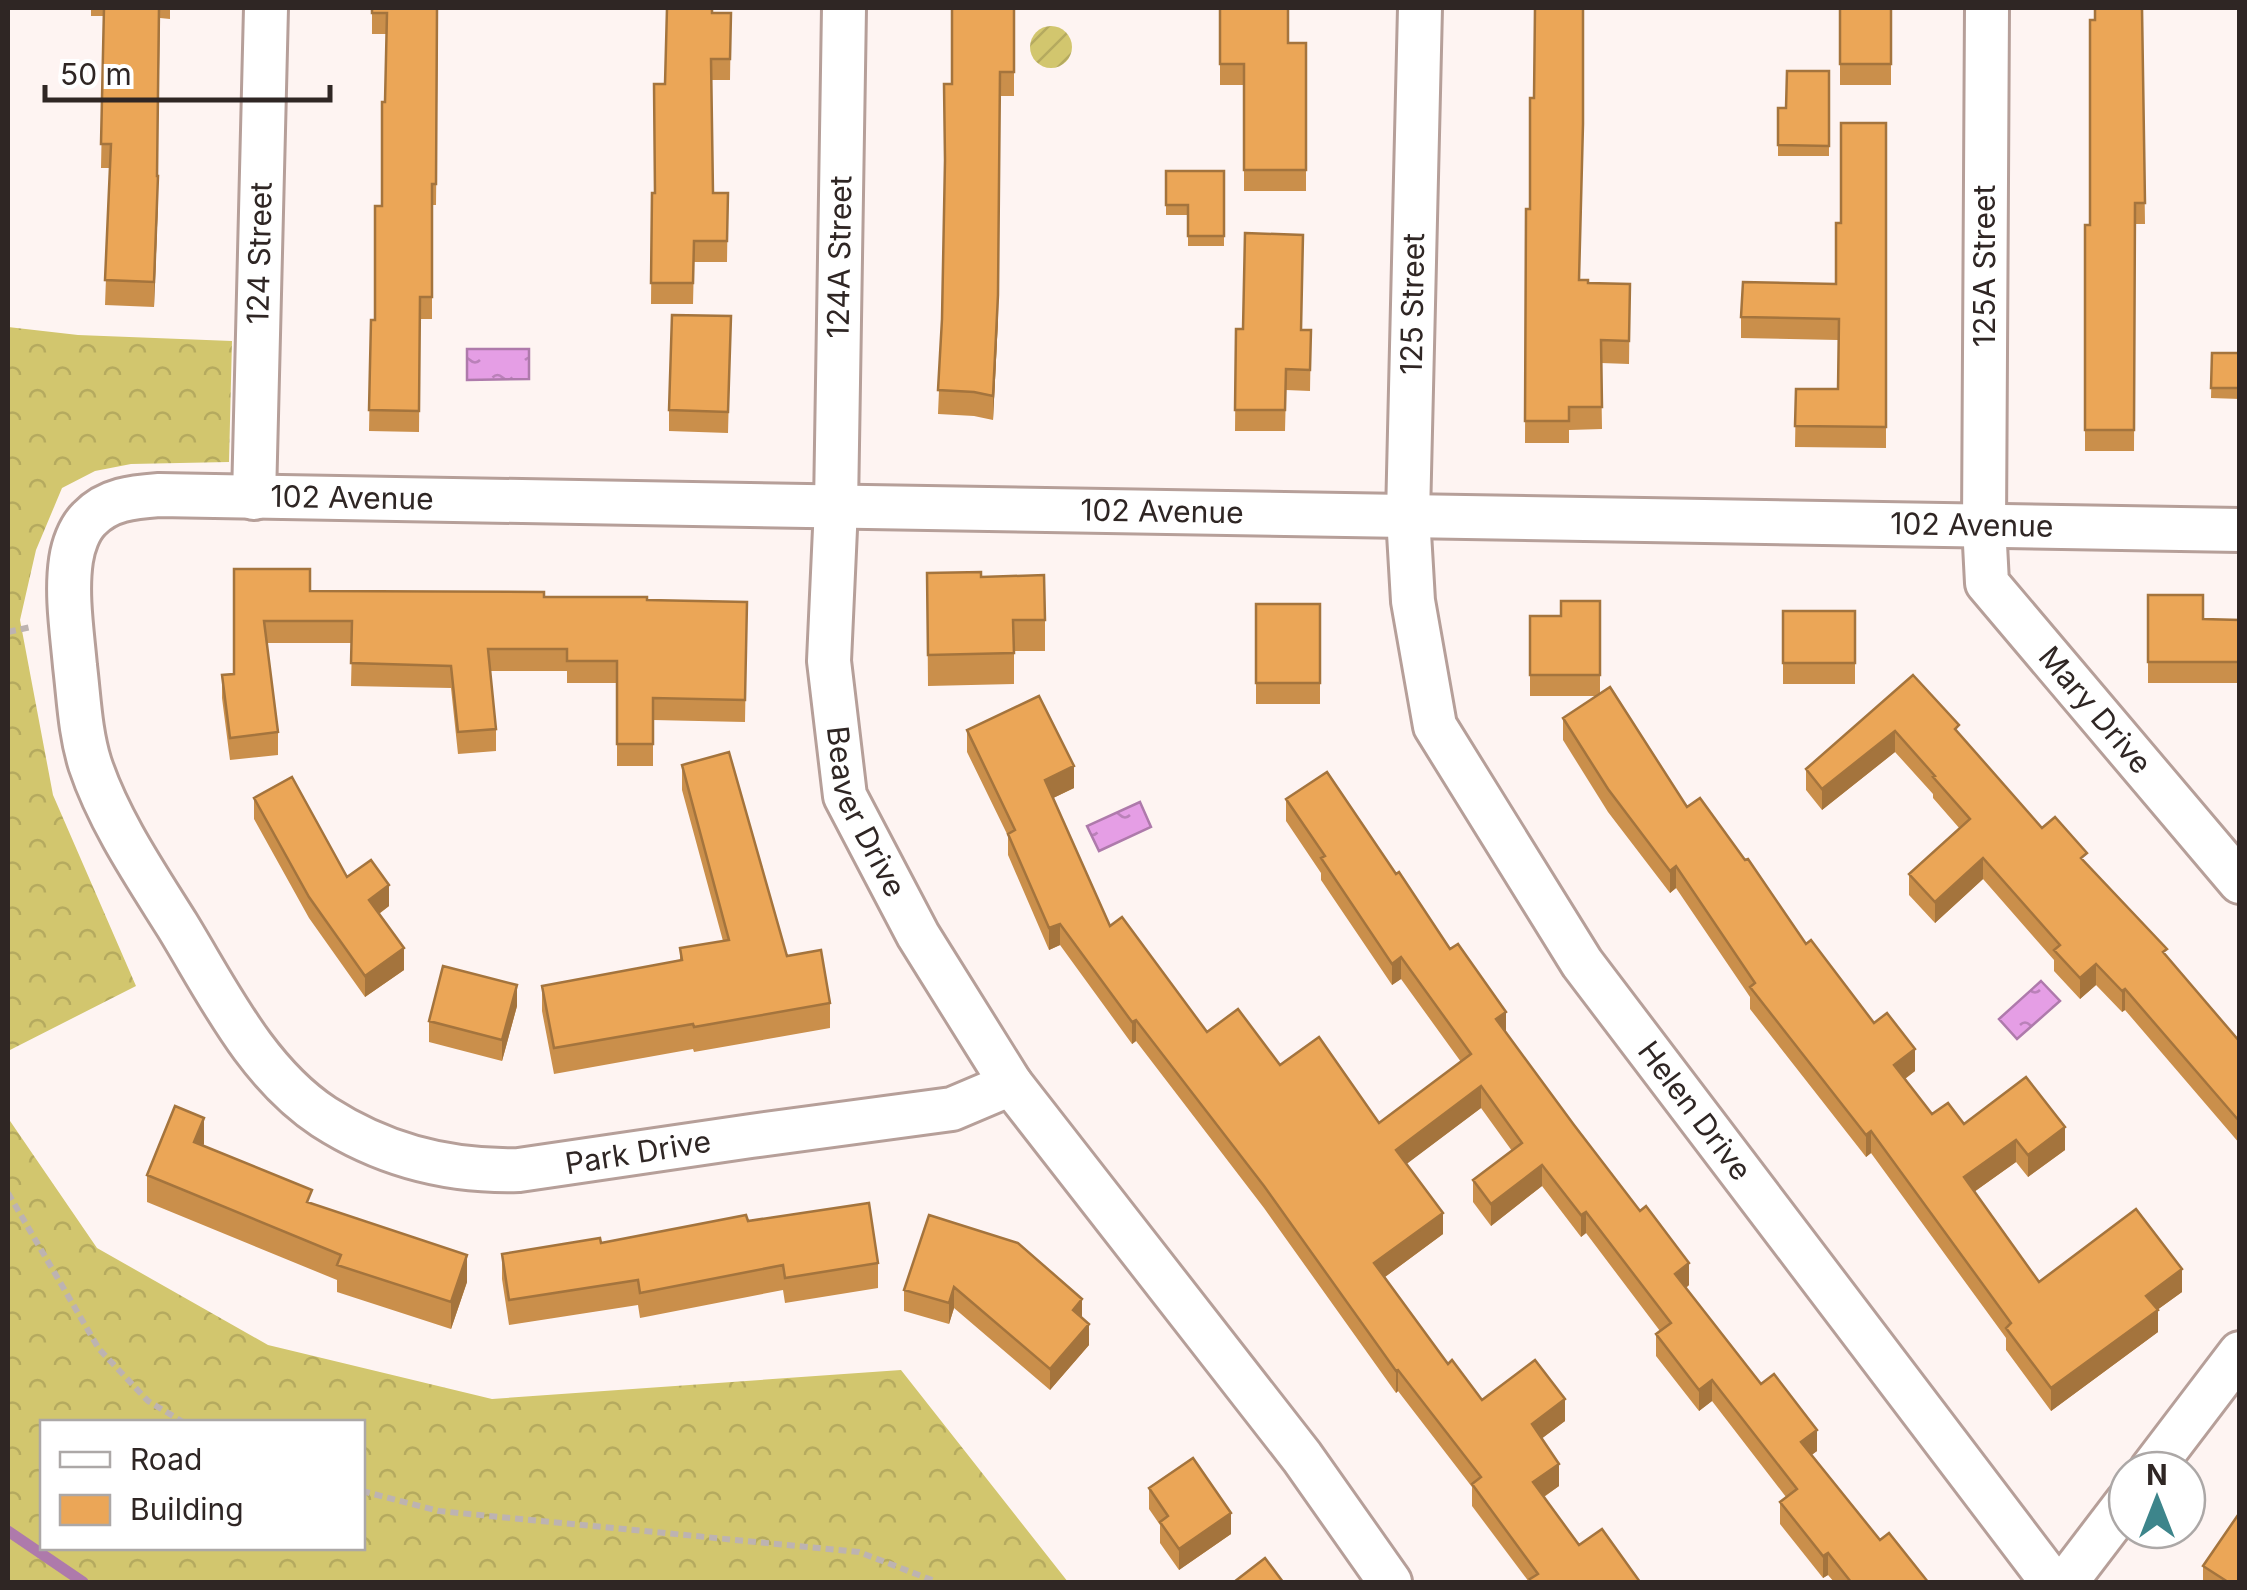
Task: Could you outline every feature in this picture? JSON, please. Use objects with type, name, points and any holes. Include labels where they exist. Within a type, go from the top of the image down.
[{"type":"street","name":"124 Street","points":[[254,498],[266,8]]},
{"type":"street","name":"124A Street","points":[[836,507],[844,8]]},
{"type":"street","name":"125 Street","points":[[1413,600],[1408,516],[1420,8]]},
{"type":"street","name":"125A Street","points":[[1984,525],[1987,8]]},
{"type":"street","name":"102 Avenue","points":[[91,517],[119,500],[139,497],[2240,530]]},
{"type":"street","name":"Beaver Drive","points":[[836,507],[828,661],[845,796],[918,935],[1010,1084]]},
{"type":"street","name":"Park Drive","points":[[91,517],[77,538],[70,562],[80,720],[91,765],[122,832],[249,1043],[282,1081],[322,1115],[370,1142],[422,1161],[488,1171],[518,1170],[952,1109],[1010,1084]]},
{"type":"street","name":"Mary Drive","points":[[1984,525],[1987,583],[2240,882]]},
{"type":"street","name":"Helen Drive","points":[[1413,600],[1435,726],[1582,962],[2052,1582]]},
{"type":"street","points":[[1010,1084],[1302,1457],[1390,1582]]},
{"type":"street","points":[[2166,1450],[2240,1352]]},
{"type":"street","points":[[2066,1582],[2107,1528]]},
{"type":"path","points":[[8,1193],[99,1349],[148,1401],[180,1420]]},
{"type":"path","points":[[365,1492],[439,1511],[859,1552],[937,1582]]},
{"type":"green space","points":[[1051,26],[1066,32],[1072,47],[1066,62],[1051,68],[1036,62],[1030,47],[1036,32]]},
{"type":"green space","points":[[8,327],[78,335],[232,341],[229,462],[131,464],[95,471],[62,488],[36,550],[20,620],[53,795],[136,986],[8,1051]]},
{"type":"green space","points":[[8,1118],[97,1248],[268,1345],[492,1399],[901,1370],[1068,1582],[8,1582]]},
{"type":"water","points":[[467,349],[529,349],[529,379],[467,380]]},
{"type":"water","points":[[1140,802],[1151,827],[1099,851],[1087,826]]},
{"type":"water","points":[[2041,981],[2060,1001],[2017,1039],[1999,1019]]},
{"type":"building","points":[[104,8],[159,8],[154,282],[105,280],[111,144],[101,144]]},
{"type":"building","points":[[372,8],[437,8],[432,297],[420,297],[419,411],[369,410],[371,320],[375,320],[375,206],[382,206],[387,13],[372,13]]},
{"type":"building","points":[[667,8],[712,8],[712,13],[731,13],[730,59],[711,59],[713,193],[728,193],[727,241],[694,241],[693,283],[651,283],[654,84],[665,84]]},
{"type":"building","points":[[952,8],[1014,8],[1014,72],[1000,72],[993,396],[938,390],[944,84],[952,84]]},
{"type":"building","points":[[1220,8],[1288,8],[1288,43],[1306,43],[1306,170],[1244,170],[1244,64],[1220,64]]},
{"type":"building","points":[[1535,8],[1583,8],[1579,280],[1630,284],[1629,341],[1601,340],[1602,407],[1569,407],[1569,421],[1525,421],[1526,209],[1530,209]]},
{"type":"building","points":[[1840,8],[1891,8],[1891,64],[1840,64]]},
{"type":"building","points":[[2095,8],[2142,8],[2145,203],[2135,203],[2134,430],[2085,430],[2085,225],[2090,225],[2090,20],[2095,20]]},
{"type":"building","points":[[1787,71],[1829,71],[1829,146],[1778,145],[1778,108],[1786,108]]},
{"type":"building","points":[[1841,123],[1886,123],[1886,427],[1795,426],[1796,389],[1838,389],[1839,319],[1741,317],[1743,282],[1836,284],[1836,223],[1841,223]]},
{"type":"building","points":[[1166,171],[1224,171],[1224,236],[1188,236],[1188,205],[1166,205]]},
{"type":"building","points":[[1245,233],[1303,235],[1301,330],[1311,330],[1310,370],[1286,369],[1285,410],[1235,410],[1236,329],[1243,329]]},
{"type":"building","points":[[672,315],[731,316],[728,412],[669,410]]},
{"type":"building","points":[[2212,353],[2240,353],[2240,388],[2211,388]]},
{"type":"building","points":[[234,569],[310,569],[310,591],[544,592],[544,597],[747,602],[745,700],[653,698],[653,744],[617,744],[617,661],[567,661],[567,649],[488,649],[496,729],[458,732],[451,666],[351,663],[352,621],[264,621],[278,732],[230,738],[222,675],[234,674]]},
{"type":"building","points":[[981,572],[981,577],[1044,575],[1045,620],[1013,620],[1014,653],[928,655],[927,573]]},
{"type":"building","points":[[2148,595],[2203,595],[2203,619],[2240,620],[2240,662],[2148,662]]},
{"type":"building","points":[[1561,601],[1600,601],[1600,675],[1530,675],[1530,616],[1561,616]]},
{"type":"building","points":[[1256,604],[1320,604],[1320,683],[1256,683]]},
{"type":"building","points":[[1783,611],[1855,611],[1855,663],[1783,663]]},
{"type":"building","points":[[1913,675],[2042,828],[2055,817],[2087,853],[2081,858],[2167,949],[2163,952],[2240,1042],[2240,1122],[2125,989],[2122,991],[2096,964],[2080,978],[2054,950],[2060,945],[1983,858],[1935,902],[1909,874],[1970,819],[1895,731],[1822,789],[1806,769]]},
{"type":"building","points":[[1610,687],[1687,807],[1700,798],[1748,859],[1806,944],[1811,940],[1874,1023],[1887,1013],[1915,1049],[1894,1065],[1932,1114],[1948,1103],[1964,1124],[2026,1077],[2065,1127],[2028,1155],[2016,1140],[1964,1177],[2039,1282],[2136,1209],[2182,1269],[2146,1296],[2158,1310],[2051,1388],[2006,1328],[2011,1323],[1871,1131],[1866,1135],[1750,987],[1755,983],[1676,866],[1670,871],[1608,789],[1563,718]]},
{"type":"building","points":[[1039,696],[1074,766],[1045,780],[1110,926],[1122,917],[1207,1032],[1238,1009],[1280,1065],[1319,1037],[1379,1123],[1471,1054],[1401,957],[1392,964],[1286,799],[1327,772],[1450,949],[1458,944],[1506,1012],[1496,1019],[1574,1125],[1640,1211],[1646,1206],[1689,1263],[1675,1274],[1761,1384],[1774,1374],[1817,1430],[1801,1442],[1880,1540],[1889,1533],[1928,1582],[1851,1582],[1828,1553],[1823,1556],[1780,1502],[1797,1489],[1712,1380],[1699,1390],[1656,1334],[1671,1323],[1586,1212],[1581,1215],[1542,1165],[1491,1204],[1473,1180],[1522,1143],[1481,1086],[1396,1150],[1443,1213],[1374,1263],[1448,1364],[1452,1360],[1482,1400],[1535,1360],[1565,1399],[1532,1424],[1559,1464],[1533,1482],[1579,1545],[1602,1529],[1640,1582],[1533,1582],[1530,1579],[1538,1574],[1472,1484],[1481,1477],[1396,1371],[1264,1186],[1136,1020],[1132,1022],[1060,924],[1049,928],[1008,834],[1015,830],[967,730]]},
{"type":"building","points":[[729,752],[787,956],[821,950],[830,1003],[554,1048],[542,986],[682,960],[680,948],[729,940],[682,765]]},
{"type":"building","points":[[292,777],[347,877],[371,860],[389,885],[369,900],[404,948],[365,976],[309,897],[254,798]]},
{"type":"building","points":[[443,966],[517,985],[502,1040],[429,1021]]},
{"type":"building","points":[[175,1106],[204,1118],[194,1142],[312,1190],[307,1202],[467,1255],[451,1302],[337,1265],[341,1255],[147,1175]]},
{"type":"building","points":[[869,1203],[878,1263],[785,1278],[783,1265],[640,1293],[638,1280],[509,1300],[502,1254],[600,1238],[601,1243],[746,1215],[748,1221]]},
{"type":"building","points":[[929,1215],[1018,1243],[1082,1299],[1073,1310],[1089,1324],[1050,1369],[954,1287],[949,1303],[904,1290]]},
{"type":"building","points":[[1193,1458],[1231,1513],[1179,1549],[1160,1522],[1168,1516],[1149,1488]]},
{"type":"building","points":[[2240,1512],[2240,1582],[2228,1582],[2203,1566]]},
{"type":"building","points":[[1265,1558],[1283,1582],[1234,1582]]},
{"type":"waterway","points":[[8,1531],[83,1582]]}]
